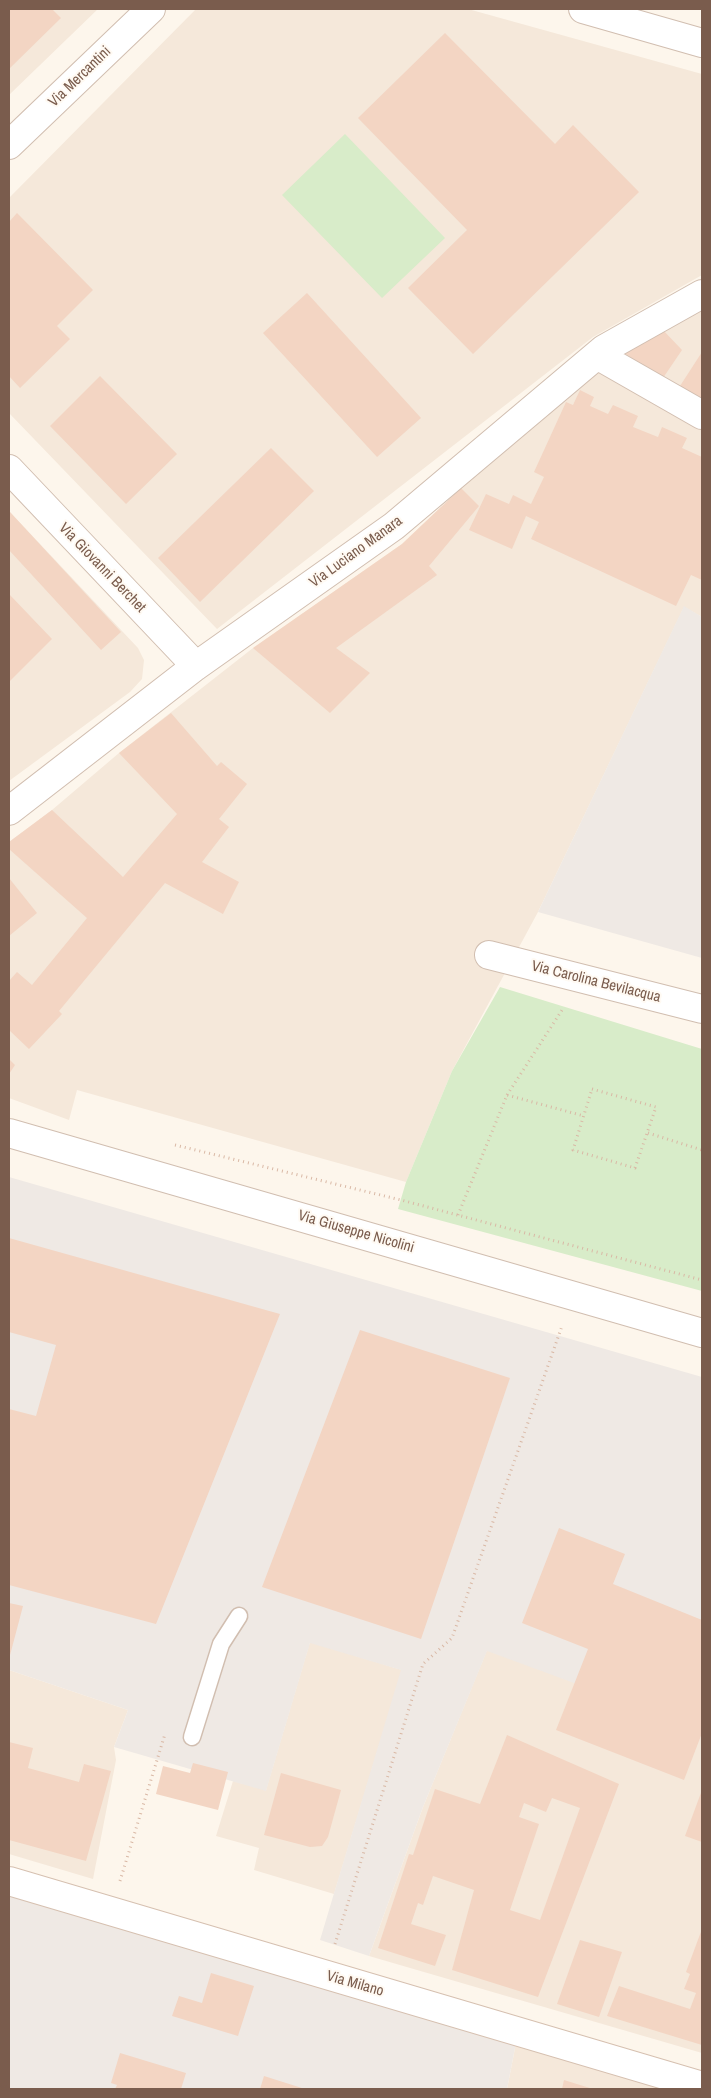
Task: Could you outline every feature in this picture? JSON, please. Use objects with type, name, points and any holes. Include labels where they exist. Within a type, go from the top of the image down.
[{"type":"street","name":"Via Mercantini","points":[[9,145],[151,9]]},
{"type":"street","points":[[583,9],[702,43]]},
{"type":"street","name":"Via Luciano Manara","points":[[9,811],[196,666],[394,526],[604,349],[702,294]]},
{"type":"street","points":[[597,355],[702,415]]},
{"type":"street","name":"Via Giovanni Berchet","points":[[9,470],[196,666]]},
{"type":"street","name":"Via Carolina Bevilacqua","points":[[489,954],[702,1009]]},
{"type":"street","name":"Via Giuseppe Nicolini","points":[[9,1133],[702,1333]]},
{"type":"street","name":"Via Milano","points":[[9,1881],[702,2086]]},
{"type":"lane","points":[[192,1737],[221,1644],[239,1616]]},
{"type":"path","points":[[458,1214],[507,1095],[564,1007],[579,978]]},
{"type":"path","points":[[592,1089],[656,1108],[648,1133],[635,1168],[573,1150],[592,1089]]},
{"type":"path","points":[[507,1095],[584,1116]]},
{"type":"path","points":[[648,1133],[702,1150]]},
{"type":"path","points":[[172,1144],[458,1214],[702,1280]]},
{"type":"path","points":[[334,1948],[423,1664],[452,1638],[574,1295]]},
{"type":"path","points":[[111,1912],[166,1730],[192,1737]]},
{"type":"shaded area","points":[[9,9],[98,9],[9,95]]},
{"type":"shaded area","points":[[196,9],[468,9],[702,74],[702,275],[593,337],[217,629],[9,413],[9,198]]},
{"type":"shaded area","points":[[702,300],[702,617],[684,607],[538,912],[452,1071],[406,1182],[77,1090],[69,1120],[9,1098],[9,842],[52,810],[119,753],[253,648],[402,544],[598,358]]},
{"type":"shaded area","points":[[9,511],[138,648],[144,660],[142,679],[130,692],[9,781]]},
{"type":"shaded area","points":[[684,606],[702,617],[702,958],[538,912]]},
{"type":"shaded area","points":[[9,1177],[702,1377],[702,1730],[487,1651],[423,1807],[369,1956],[320,1940],[401,1670],[310,1643],[266,1791],[114,1747],[128,1710],[9,1670]]},
{"type":"shaded area","points":[[310,1642],[402,1670],[334,1894],[254,1870],[259,1848],[216,1836],[233,1781],[266,1790]]},
{"type":"shaded area","points":[[487,1650],[702,1730],[702,2053],[369,1956],[423,1807]]},
{"type":"shaded area","points":[[9,1670],[128,1710],[114,1747],[116,1760],[93,1879],[9,1854]]},
{"type":"shaded area","points":[[9,1894],[516,2043],[507,2089],[9,2089]]},
{"type":"shaded area","points":[[516,2043],[662,2089],[507,2089]]},
{"type":"green space","points":[[345,134],[445,238],[382,298],[282,195]]},
{"type":"green space","points":[[500,987],[702,1049],[702,1291],[398,1209],[406,1182],[452,1071]]},
{"type":"building","points":[[9,9],[52,9],[61,18],[9,69]]},
{"type":"building","points":[[445,33],[555,144],[573,125],[639,192],[473,354],[408,288],[467,230],[358,118]]},
{"type":"building","points":[[17,213],[93,290],[57,326],[70,339],[20,388],[9,376],[9,222]]},
{"type":"building","points":[[307,293],[421,418],[377,457],[263,333]]},
{"type":"building","points":[[661,328],[682,350],[663,378],[621,351]]},
{"type":"building","points":[[702,352],[702,401],[680,386]]},
{"type":"building","points":[[100,376],[177,454],[126,504],[50,426]]},
{"type":"building","points":[[580,390],[594,397],[590,406],[608,414],[613,405],[638,416],[633,427],[658,437],[662,427],[687,438],[682,448],[702,457],[702,580],[691,575],[676,606],[531,539],[539,522],[526,516],[512,549],[469,530],[486,494],[509,504],[513,495],[531,504],[544,477],[534,472],[566,402],[573,405]]},
{"type":"building","points":[[271,448],[314,491],[200,602],[158,558]]},
{"type":"building","points":[[461,488],[479,506],[429,566],[437,575],[336,648],[370,673],[330,713],[253,648],[402,544]]},
{"type":"building","points":[[10,512],[121,632],[101,650],[9,550]]},
{"type":"building","points":[[9,594],[52,639],[9,682]]},
{"type":"building","points":[[171,713],[217,766],[221,762],[247,784],[219,819],[229,827],[202,862],[239,882],[223,914],[165,883],[59,1011],[62,1014],[29,1049],[9,1030],[9,981],[17,972],[32,985],[87,918],[9,849],[9,842],[52,810],[123,877],[177,814],[119,753]]},
{"type":"building","points":[[9,878],[37,913],[9,936]]},
{"type":"building","points":[[9,1059],[15,1065],[9,1074]]},
{"type":"building","points":[[9,1238],[280,1314],[156,1624],[9,1585],[9,1409],[36,1416],[56,1345],[9,1332]]},
{"type":"building","points":[[360,1330],[510,1378],[421,1639],[262,1587]]},
{"type":"building","points":[[559,1528],[625,1554],[613,1584],[702,1620],[702,1733],[684,1780],[556,1730],[588,1649],[522,1623]]},
{"type":"building","points":[[9,1603],[23,1606],[9,1659]]},
{"type":"building","points":[[507,1735],[619,1784],[538,1997],[452,1970],[474,1890],[433,1876],[423,1905],[418,1903],[411,1924],[446,1935],[435,1966],[378,1948],[409,1854],[413,1855],[435,1789],[480,1804]],"holes":[[[552,1798],[580,1808],[540,1920],[510,1910],[539,1824],[519,1817],[524,1803],[546,1812]]]},
{"type":"building","points":[[9,1742],[33,1748],[28,1768],[79,1782],[84,1764],[111,1771],[86,1861],[9,1840]]},
{"type":"building","points":[[193,1763],[228,1772],[218,1810],[156,1794],[163,1766],[190,1773]]},
{"type":"building","points":[[281,1773],[341,1790],[328,1837],[322,1846],[310,1847],[264,1835]]},
{"type":"building","points":[[702,1790],[702,1842],[685,1836]]},
{"type":"building","points":[[702,1929],[702,2045],[607,2016],[619,1986],[690,2009],[696,1993],[684,1989],[690,1974],[686,1972]]},
{"type":"building","points":[[580,1940],[622,1952],[599,2017],[557,2004]]},
{"type":"building","points":[[211,1973],[254,1986],[238,2036],[172,2016],[179,1996],[202,2003]]},
{"type":"building","points":[[120,2053],[186,2073],[181,2089],[115,2089],[117,2085],[111,2083]]},
{"type":"building","points":[[264,2076],[305,2089],[260,2089]]},
{"type":"building","points":[[564,2080],[593,2089],[562,2089]]}]
